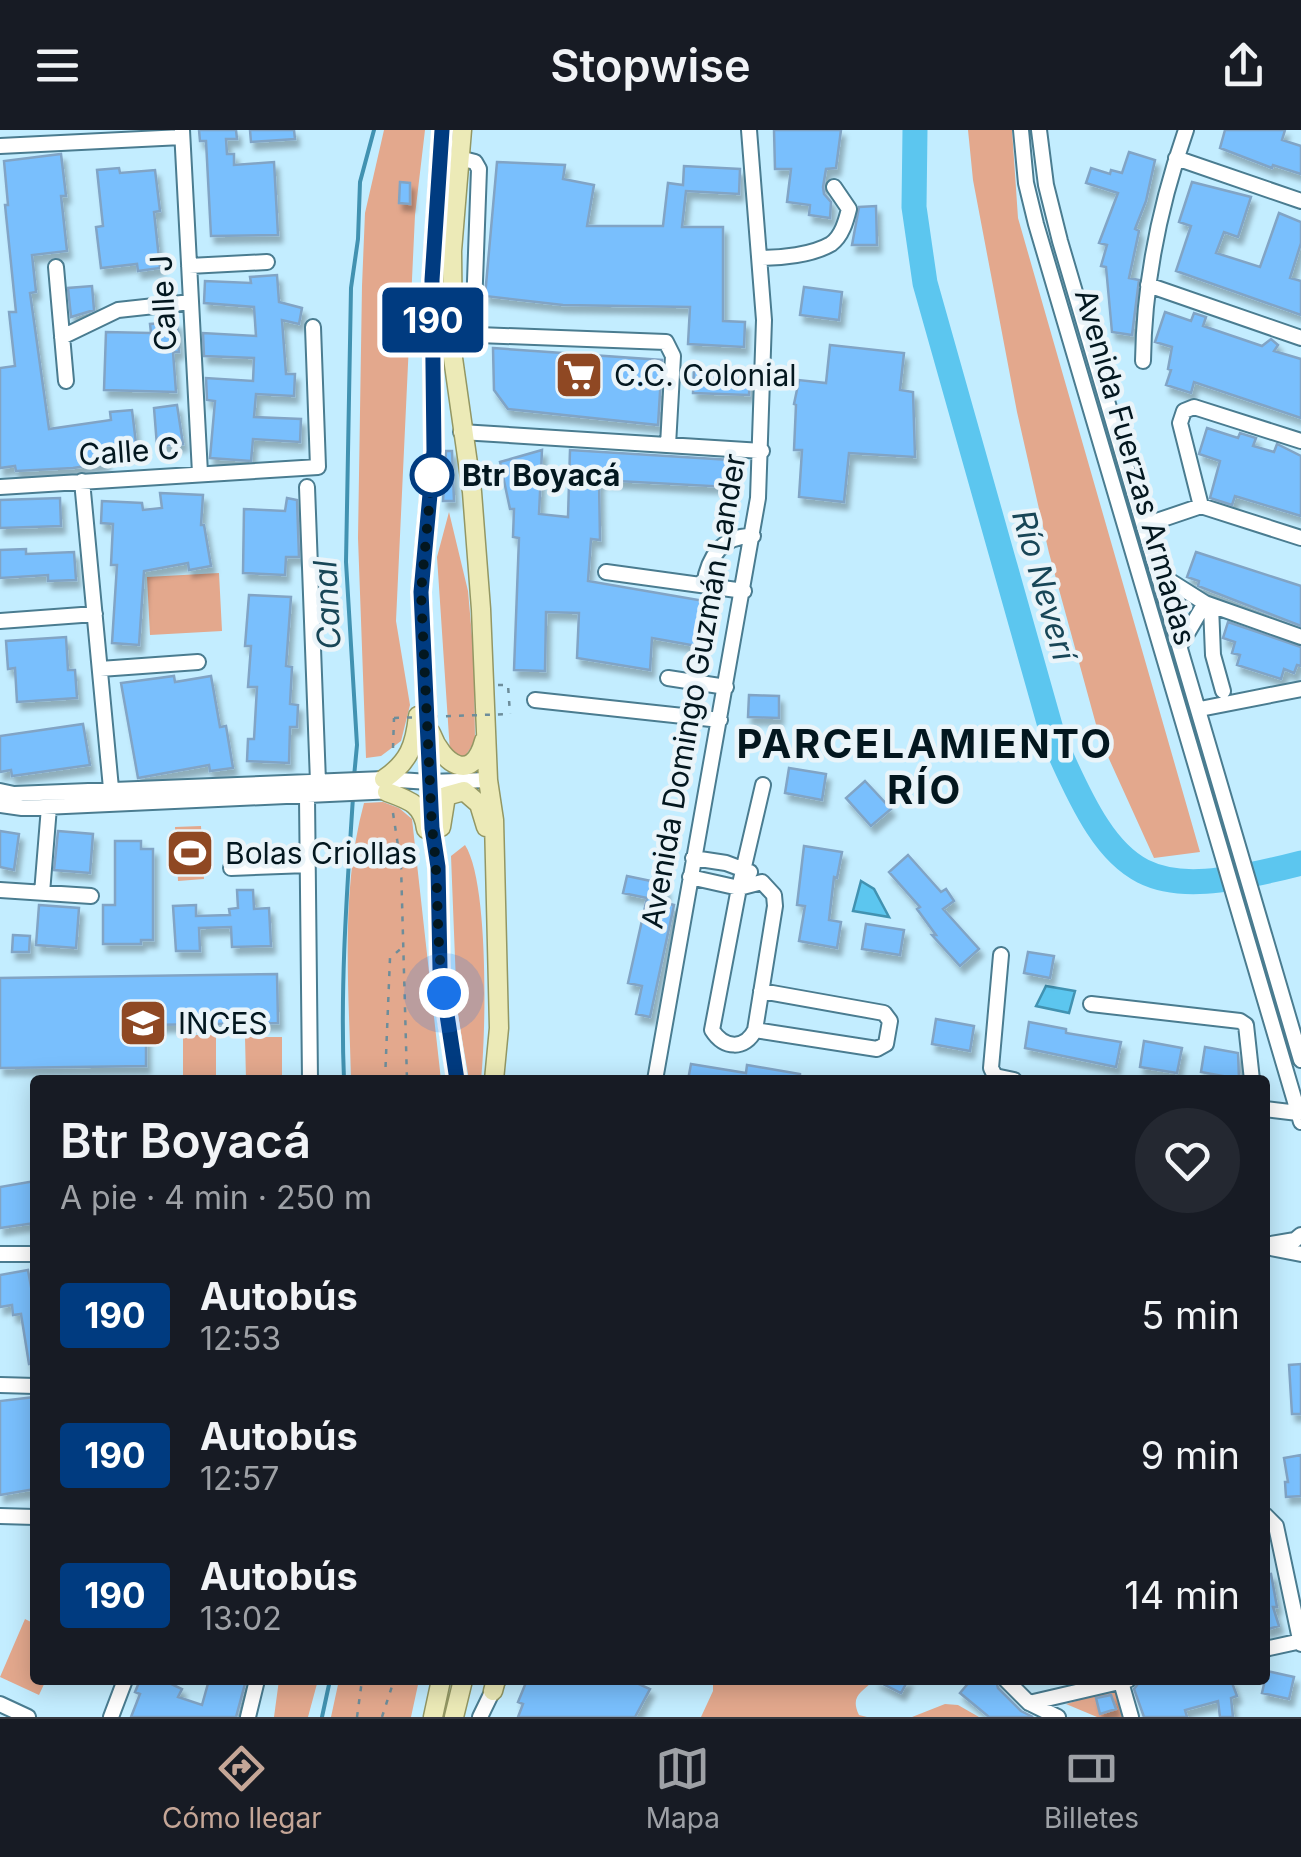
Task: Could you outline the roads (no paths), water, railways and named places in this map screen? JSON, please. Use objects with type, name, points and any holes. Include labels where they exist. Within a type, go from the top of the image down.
[{"type":"main road","points":[[442,130],[432,280],[434,451],[421,592],[438,867],[440,969],[456,1075]]},
{"type":"main road","points":[[462,130],[452,251],[452,330],[472,492],[488,780],[494,820],[498,1049],[495,1075]]},
{"type":"main road","points":[[426,692],[420,700],[412,752],[407,761],[377,785],[413,800],[419,807],[430,857],[438,867]]},
{"type":"main road","points":[[427,724],[440,755],[449,763],[461,765],[474,762],[480,754],[487,730]]},
{"type":"main road","points":[[438,867],[446,796],[464,791],[479,804],[494,870]]},
{"type":"main road","points":[[498,1049],[504,1075]]},
{"type":"main road","points":[[433,1717],[440,1685]]},
{"type":"main road","points":[[454,1717],[462,1685]]},
{"type":"street","name":"Avenida Domingo Guzmán Lander","points":[[655,1075],[744,592],[762,451],[765,356],[749,130]]},
{"type":"street","name":"Avenida Fuerzas Armadas","points":[[1021,130],[1026,183],[1036,224],[1300,1118]]},
{"type":"street","name":"Avenida Fuerzas Armadas","points":[[1039,130],[1046,185],[1060,241],[1301,1060]]},
{"type":"street","points":[[1142,361],[1148,285],[1176,158],[1186,130]]},
{"type":"street","points":[[0,146],[182,134]]},
{"type":"street","name":"Calle J","points":[[182,134],[200,473]]},
{"type":"street","points":[[1176,158],[1301,201]]},
{"type":"street","points":[[760,258],[779,258],[831,243],[842,230],[849,209],[834,187]]},
{"type":"street","points":[[189,266],[267,262]]},
{"type":"street","points":[[56,267],[66,381]]},
{"type":"street","points":[[1148,285],[1301,338]]},
{"type":"street","points":[[62,336],[118,310],[190,302]]},
{"type":"street","name":"Calle C","points":[[0,487],[318,467],[314,327]]},
{"type":"street","points":[[452,330],[666,342],[673,356],[668,446]]},
{"type":"street","points":[[1201,506],[1180,423],[1184,411],[1194,407],[1301,442]]},
{"type":"street","points":[[462,432],[762,451]]},
{"type":"street","points":[[82,482],[112,798]]},
{"type":"street","points":[[308,487],[318,789],[308,865],[310,1075]]},
{"type":"street","points":[[1145,525],[1201,506],[1301,538]]},
{"type":"street","points":[[704,585],[710,560],[724,543],[738,535],[753,536]]},
{"type":"street","points":[[606,572],[744,592]]},
{"type":"street","points":[[1160,574],[1208,604],[1301,636]]},
{"type":"street","points":[[1181,644],[1208,604]]},
{"type":"street","points":[[1208,604],[1210,638],[1223,691]]},
{"type":"street","points":[[0,621],[95,614]]},
{"type":"street","points":[[100,669],[198,662]]},
{"type":"street","points":[[668,678],[726,687]]},
{"type":"street","points":[[1200,709],[1301,689]]},
{"type":"street","points":[[535,700],[720,720]]},
{"type":"street","points":[[0,791],[112,798],[377,785],[419,788],[430,782],[488,780]]},
{"type":"street","points":[[693,858],[742,869],[774,895],[755,1030],[749,1041],[740,1046],[727,1044],[712,1030],[742,869],[763,784]]},
{"type":"street","points":[[0,805],[50,807],[112,798]]},
{"type":"street","points":[[42,893],[50,807]]},
{"type":"street","points":[[230,868],[308,865]]},
{"type":"street","points":[[690,877],[740,888],[762,882]]},
{"type":"street","points":[[0,890],[90,896]]},
{"type":"street","points":[[994,1075],[990,1068],[1001,955]]},
{"type":"street","points":[[755,1030],[877,1050],[886,1044],[889,1035],[890,1021],[884,1013],[761,992]]},
{"type":"street","points":[[1091,1004],[1240,1021],[1246,1025],[1251,1075]]},
{"type":"street","points":[[1270,1111],[1300,1118]]},
{"type":"street","points":[[1270,1245],[1301,1235]]},
{"type":"street","points":[[1270,1247],[1301,1254]]},
{"type":"street","points":[[0,1254],[30,1254]]},
{"type":"street","points":[[0,1386],[30,1386]]},
{"type":"street","points":[[0,1516],[30,1517]]},
{"type":"street","points":[[1270,1521],[1276,1526],[1301,1642],[1270,1648]]},
{"type":"street","points":[[111,1717],[123,1685]]},
{"type":"street","points":[[248,1717],[255,1685]]},
{"type":"street","points":[[480,1717],[496,1685]]},
{"type":"street","points":[[1011,1685],[1029,1702],[1058,1717]]},
{"type":"street","points":[[1029,1702],[1107,1685]]},
{"type":"street","points":[[1126,1685],[1131,1717]]},
{"type":"street","points":[[0,1704],[28,1717]]},
{"type":"water","points":[[861,881],[874,889],[889,917],[853,911]]},
{"type":"water","points":[[1046,986],[1075,991],[1069,1013],[1036,1006]]},
{"type":"waterway","name":"Canal","points":[[354,777],[357,745],[346,562],[351,288],[360,182],[374,130]]},
{"type":"waterway","name":"Río Neverí","points":[[915,130],[914,207],[925,283],[1054,740],[1076,789],[1119,854],[1143,871],[1171,880],[1206,881],[1301,863]]},
{"type":"waterway","name":"Canal","points":[[344,1075],[346,903],[353,797]]},
{"type":"waterway","name":"Canal","points":[[322,1717],[329,1685]]},
{"type":"place","name":"C.C. Colonial","points":[[579,375]]},
{"type":"place","name":"Btr Boyacá","points":[[432,475]]},
{"type":"place","name":"Bolas Criollas","points":[[190,853]]},
{"type":"place","name":"INCES","points":[[143,1023]]},
{"type":"district","name":"PARCELAMIENTO RÍO","points":[[925,766]]}]
